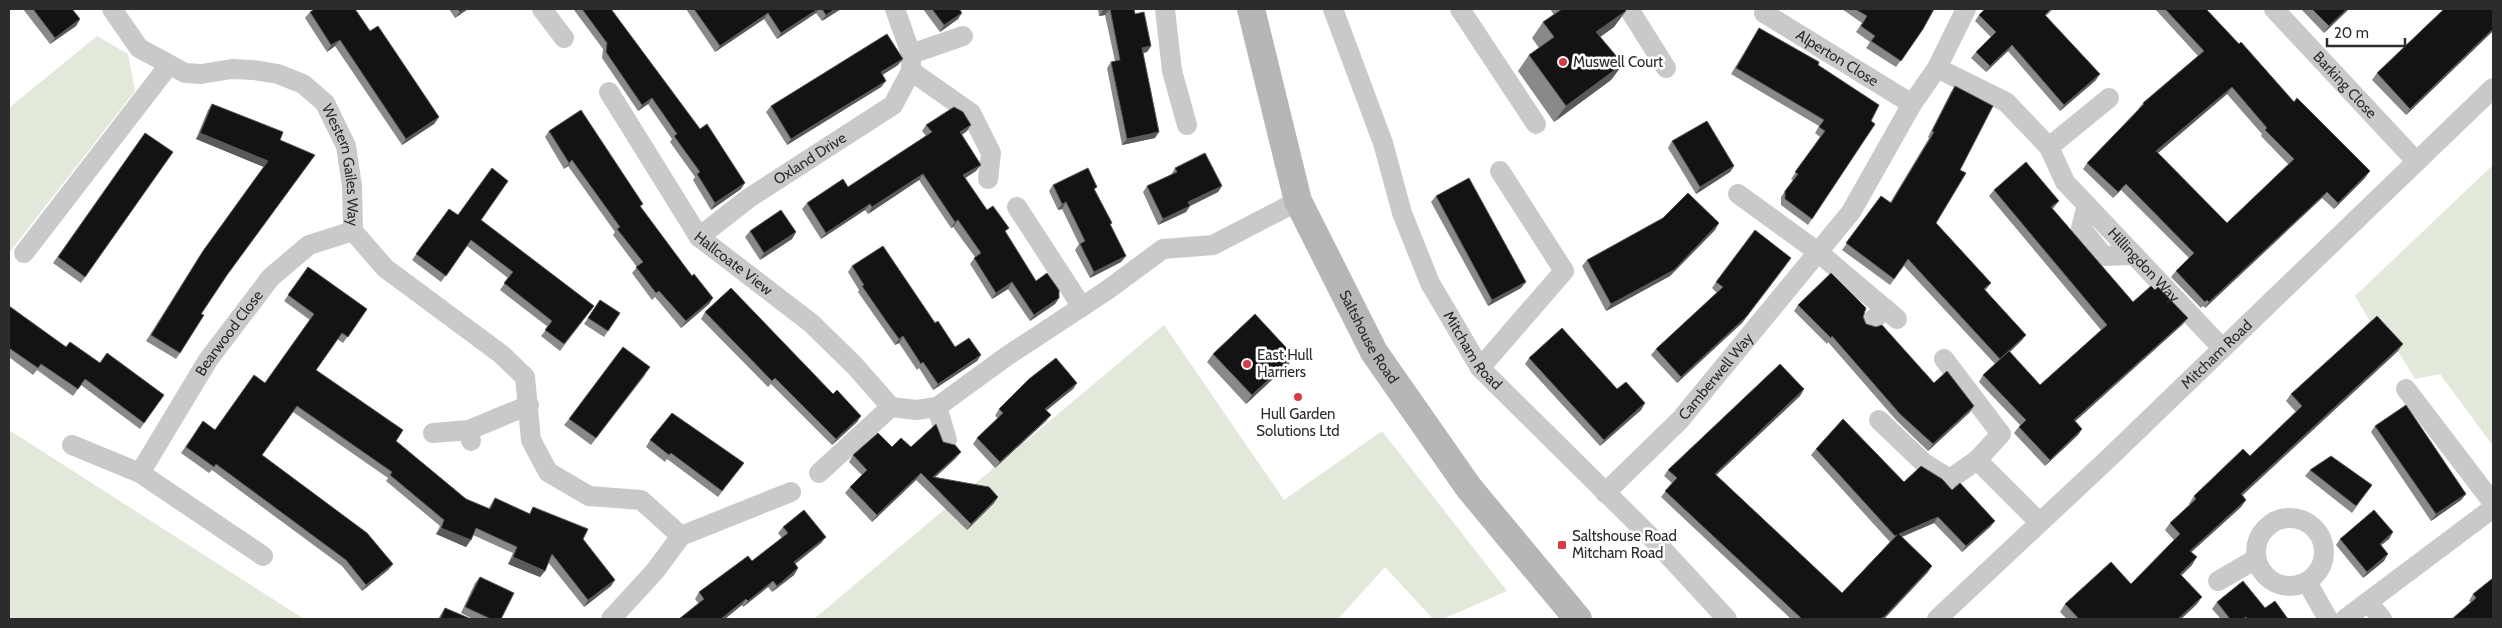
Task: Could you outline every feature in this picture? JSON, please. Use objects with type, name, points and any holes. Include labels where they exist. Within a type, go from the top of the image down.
[{"type":"main road","name":"Saltshouse Road","points":[[1252,9],[1298,201],[1374,352],[1469,488],[1578,619]]},
{"type":"street","name":"Western Gailes Way","points":[[112,9],[139,48],[185,73],[193,74],[232,69],[278,74],[303,84],[325,103],[346,146],[352,186],[352,231],[385,268],[501,354],[526,377],[530,440],[548,472],[589,496],[641,500],[681,536]]},
{"type":"street","points":[[544,9],[564,38]]},
{"type":"street","points":[[895,9],[911,63],[971,113],[991,153],[988,179]]},
{"type":"street","points":[[1165,9],[1172,71],[1187,125]]},
{"type":"street","name":"Mitcham Road","points":[[1333,9],[1383,143],[1402,214],[1430,283],[1480,368],[1654,540],[1727,619]]},
{"type":"street","points":[[1460,9],[1536,124]]},
{"type":"street","points":[[1629,9],[1666,68]]},
{"type":"street","name":"Camberwell Way","points":[[1605,492],[1680,420],[1851,212],[1912,104],[1936,68],[1966,9]]},
{"type":"street","name":"Barking Close","points":[[2274,9],[2416,161]]},
{"type":"street","name":"Alperton Close","points":[[1764,13],[1912,104]]},
{"type":"street","points":[[911,63],[963,36]]},
{"type":"street","name":"Oxland Drive","points":[[699,237],[749,198],[893,105],[911,63]]},
{"type":"street","points":[[24,253],[169,65]]},
{"type":"street","points":[[1936,68],[2006,102],[2049,146],[2109,98]]},
{"type":"street","name":"Mitcham Road","points":[[1937,619],[2493,88]]},
{"type":"street","name":"Hallcoate View","points":[[609,92],[699,237],[811,323],[855,366],[891,407]]},
{"type":"street","name":"Hillingdon Way","points":[[2049,146],[2065,182],[2222,348]]},
{"type":"street","points":[[1480,368],[1564,271],[1500,171]]},
{"type":"street","points":[[1738,194],[1818,252],[1891,314],[1870,322]]},
{"type":"street","points":[[819,473],[891,407],[916,410],[938,407],[1007,356],[1082,307],[1163,249],[1213,245],[1298,201]]},
{"type":"street","points":[[1017,207],[1082,307]]},
{"type":"street","name":"Bearwood Close","points":[[140,473],[208,360],[271,276],[309,245],[352,231]]},
{"type":"street","points":[[1879,420],[1924,463],[1950,479],[1977,460],[2002,434],[1944,359]]},
{"type":"street","points":[[2406,389],[2493,503]]},
{"type":"street","points":[[433,433],[470,436],[529,405]]},
{"type":"street","points":[[938,407],[948,440]]},
{"type":"street","points":[[72,445],[140,473],[263,556]]},
{"type":"street","points":[[1977,460],[2039,522]]},
{"type":"street","points":[[612,619],[655,571],[681,536],[791,492]]},
{"type":"street","points":[[2346,619],[2493,508]]},
{"type":"street","points":[[2285,518],[2297,519],[2308,523],[2317,531],[2322,541],[2324,553],[2322,564],[2316,575],[2307,582],[2297,586],[2275,584],[2266,578],[2256,558],[2259,537],[2265,528],[2285,518]]},
{"type":"street","points":[[2218,581],[2256,558]]},
{"type":"street","points":[[2307,582],[2328,619]]},
{"type":"street","points":[[2369,603],[2382,619]]},
{"type":"shaded area","points":[[97,36],[128,54],[135,91],[9,253],[9,108]]},
{"type":"shaded area","points":[[2493,165],[2493,446],[2440,374],[2415,379],[2398,351],[2371,323],[2355,296]]},
{"type":"shaded area","points":[[1164,325],[1284,500],[1382,431],[1507,591],[1443,619],[1433,619],[1385,567],[1338,619],[814,619]]},
{"type":"shaded area","points":[[9,430],[304,619],[9,619]]},
{"type":"building","points":[[33,9],[72,9],[80,19],[55,38]]},
{"type":"building","points":[[315,9],[355,9],[370,31],[378,26],[439,117],[406,139],[340,40],[331,45],[310,12]]},
{"type":"building","points":[[582,9],[611,9],[700,129],[707,124],[745,183],[715,203],[697,174],[700,172],[674,136],[677,134],[652,98],[642,105],[606,52],[607,43]]},
{"type":"building","points":[[694,9],[818,9],[781,33],[768,13],[720,46]]},
{"type":"building","points":[[822,9],[835,9],[826,15]]},
{"type":"building","points":[[932,9],[959,9],[962,13],[944,25]]},
{"type":"building","points":[[1110,9],[1134,9],[1135,14],[1144,12],[1151,46],[1142,48],[1159,132],[1127,139],[1111,62],[1120,60]]},
{"type":"building","name":"Muswell Court","points":[[1562,9],[1625,9],[1626,11],[1596,32],[1623,64],[1566,106],[1529,55],[1554,37],[1543,22]]},
{"type":"building","points":[[1855,9],[1934,9],[1901,61],[1871,41],[1875,36],[1861,26],[1867,16]]},
{"type":"building","points":[[1985,9],[2051,9],[2045,15],[2100,74],[2064,105],[2012,45],[1990,66],[1976,52],[1996,32],[1979,15]]},
{"type":"building","points":[[2165,9],[2206,9],[2239,44],[2241,42],[2294,102],[2297,98],[2370,171],[2338,203],[2327,192],[2209,302],[2207,300],[2205,302],[2176,271],[2194,253],[2126,184],[2118,192],[2087,163],[2143,103],[2204,51]],"holes":[[[2232,87],[2267,128],[2265,130],[2294,159],[2227,223],[2156,151]]]},
{"type":"building","points":[[2312,9],[2347,9],[2329,26]]},
{"type":"building","points":[[2444,9],[2493,9],[2493,29],[2410,109],[2377,73]]},
{"type":"building","points":[[1759,28],[1819,62],[1818,65],[1879,105],[1871,121],[1875,124],[1812,219],[1785,199],[1785,191],[1798,174],[1795,172],[1825,131],[1819,127],[1824,120],[1736,68]]},
{"type":"building","points":[[887,34],[903,59],[881,72],[886,81],[791,139],[771,106]]},
{"type":"building","points":[[1955,86],[1993,106],[1960,170],[1966,173],[1936,223],[1991,283],[1984,289],[2026,335],[2000,359],[1908,259],[1894,279],[1846,243],[1881,196],[1891,203],[1934,132],[1932,131]]},
{"type":"building","points":[[212,104],[283,132],[280,140],[315,155],[227,275],[201,314],[204,315],[180,353],[151,335],[203,251],[268,161],[200,133]]},
{"type":"building","points":[[954,107],[963,112],[971,125],[960,132],[981,165],[963,175],[987,210],[993,206],[1009,228],[1005,231],[1036,281],[1047,273],[1059,290],[1059,298],[1034,315],[1012,282],[996,293],[974,258],[981,253],[958,220],[955,222],[923,174],[872,207],[870,204],[826,233],[807,203],[843,179],[848,187],[932,132],[926,125]]},
{"type":"building","points":[[581,110],[643,204],[640,206],[692,276],[694,274],[713,298],[686,321],[659,291],[656,293],[636,267],[643,262],[617,229],[620,227],[572,160],[569,163],[549,131]]},
{"type":"building","points":[[1707,121],[1734,166],[1700,187],[1672,141]]},
{"type":"building","points":[[145,133],[173,152],[85,277],[58,257]]},
{"type":"building","points":[[1205,153],[1222,186],[1188,202],[1190,206],[1163,219],[1147,186],[1177,172],[1175,168]]},
{"type":"building","points":[[2026,162],[2059,201],[2051,207],[2133,302],[2151,286],[2155,290],[2158,287],[2188,318],[2074,420],[2082,429],[2050,460],[2019,427],[2026,420],[1983,375],[2009,351],[2040,385],[2107,325],[1994,190]]},
{"type":"building","points":[[492,168],[508,181],[481,220],[594,306],[564,344],[545,330],[552,321],[504,283],[513,272],[471,240],[446,276],[416,254],[449,209],[458,215]]},
{"type":"building","points":[[1088,168],[1097,187],[1094,189],[1112,223],[1110,224],[1126,256],[1094,272],[1080,244],[1085,241],[1066,202],[1062,204],[1053,185]]},
{"type":"building","points":[[1469,178],[1526,282],[1492,300],[1436,196]]},
{"type":"building","points":[[1688,193],[1719,223],[1674,270],[1611,304],[1587,260],[1663,218]]},
{"type":"building","points":[[781,210],[796,232],[764,253],[750,231]]},
{"type":"building","points":[[1755,230],[1791,258],[1746,317],[1681,377],[1656,349],[1723,287],[1716,282]]},
{"type":"building","points":[[883,246],[935,323],[938,321],[955,347],[969,338],[981,355],[938,384],[923,362],[921,364],[903,336],[899,339],[862,286],[864,285],[852,266]]},
{"type":"building","points":[[308,267],[367,309],[348,337],[342,333],[316,370],[403,430],[396,441],[466,499],[490,509],[495,498],[530,514],[533,507],[588,529],[583,539],[615,580],[588,600],[552,554],[545,571],[513,557],[517,547],[476,528],[471,540],[441,528],[444,520],[390,475],[392,472],[297,406],[262,455],[367,533],[393,564],[366,585],[346,560],[216,464],[214,467],[186,447],[203,421],[215,430],[254,375],[265,383],[314,314],[288,295]]},
{"type":"building","points":[[1831,273],[1866,308],[1863,317],[1866,324],[1876,327],[1882,325],[1934,383],[1947,371],[1974,406],[1933,444],[1900,414],[1832,336],[1831,338],[1798,305]]},
{"type":"building","points":[[731,288],[833,394],[837,390],[861,416],[836,439],[775,378],[772,381],[705,312]]},
{"type":"building","points":[[600,300],[620,313],[608,331],[588,318]]},
{"type":"building","points":[[9,306],[66,347],[70,342],[100,363],[107,353],[164,395],[144,423],[85,379],[78,389],[41,364],[38,368],[9,348]]},
{"type":"building","name":"East Hull Harriers","points":[[1255,314],[1294,356],[1252,395],[1213,354]]},
{"type":"building","points":[[2377,316],[2403,344],[2241,494],[2246,500],[2190,551],[2197,557],[2180,574],[2202,597],[2178,619],[2079,619],[2065,604],[2111,562],[2131,584],[2180,534],[2170,523],[2196,499],[2194,496],[2243,449],[2250,456],[2302,406],[2291,394]]},
{"type":"building","points":[[1562,328],[1617,389],[1626,382],[1645,403],[1604,440],[1529,358]]},
{"type":"building","points":[[623,347],[650,367],[596,438],[569,419]]},
{"type":"building","points":[[1056,358],[1077,383],[1045,409],[1051,415],[1000,462],[977,438],[1003,413],[999,409],[1029,379]]},
{"type":"building","points":[[1780,364],[1804,389],[1715,474],[1842,593],[1897,535],[1895,536],[1816,449],[1843,419],[1904,482],[1921,466],[1942,479],[1952,490],[1960,483],[1995,521],[1966,546],[1938,517],[1899,534],[1932,566],[1880,619],[1802,619],[1665,491],[1677,478],[1668,470]]},
{"type":"building","points":[[2406,405],[2466,494],[2436,514],[2375,426]]},
{"type":"building","points":[[672,413],[744,463],[722,491],[671,453],[669,455],[650,440]]},
{"type":"building","points":[[936,424],[943,442],[955,445],[961,452],[933,477],[989,487],[998,497],[971,524],[921,473],[877,515],[850,487],[867,470],[853,455],[878,433],[892,447],[901,438],[911,447]]},
{"type":"building","points":[[2331,456],[2372,485],[2356,506],[2310,470]]},
{"type":"building","points":[[804,510],[826,537],[794,562],[798,568],[777,586],[773,581],[721,619],[679,619],[704,599],[699,592],[748,556],[752,561],[788,533],[783,527]]},
{"type":"building","points":[[2374,510],[2393,532],[2380,544],[2388,554],[2367,572],[2340,539]]},
{"type":"building","points":[[480,577],[514,593],[501,619],[491,619],[465,607]]},
{"type":"building","points":[[2493,578],[2493,619],[2452,619],[2476,598],[2473,594]]},
{"type":"building","points":[[2243,581],[2265,608],[2275,601],[2288,619],[2247,619],[2246,617],[2243,619],[2230,619],[2217,602]]},
{"type":"building","points":[[445,608],[471,619],[440,619]]},
{"type":"place","name":"Muswell Court","points":[[1563,62]]},
{"type":"place","name":"East Hull Harriers","points":[[1247,364]]},
{"type":"place","name":"Hull Garden Solutions Ltd","points":[[1298,397]]},
{"type":"place","name":"Saltshouse Road Mitcham Road","points":[[1562,545]]}]
